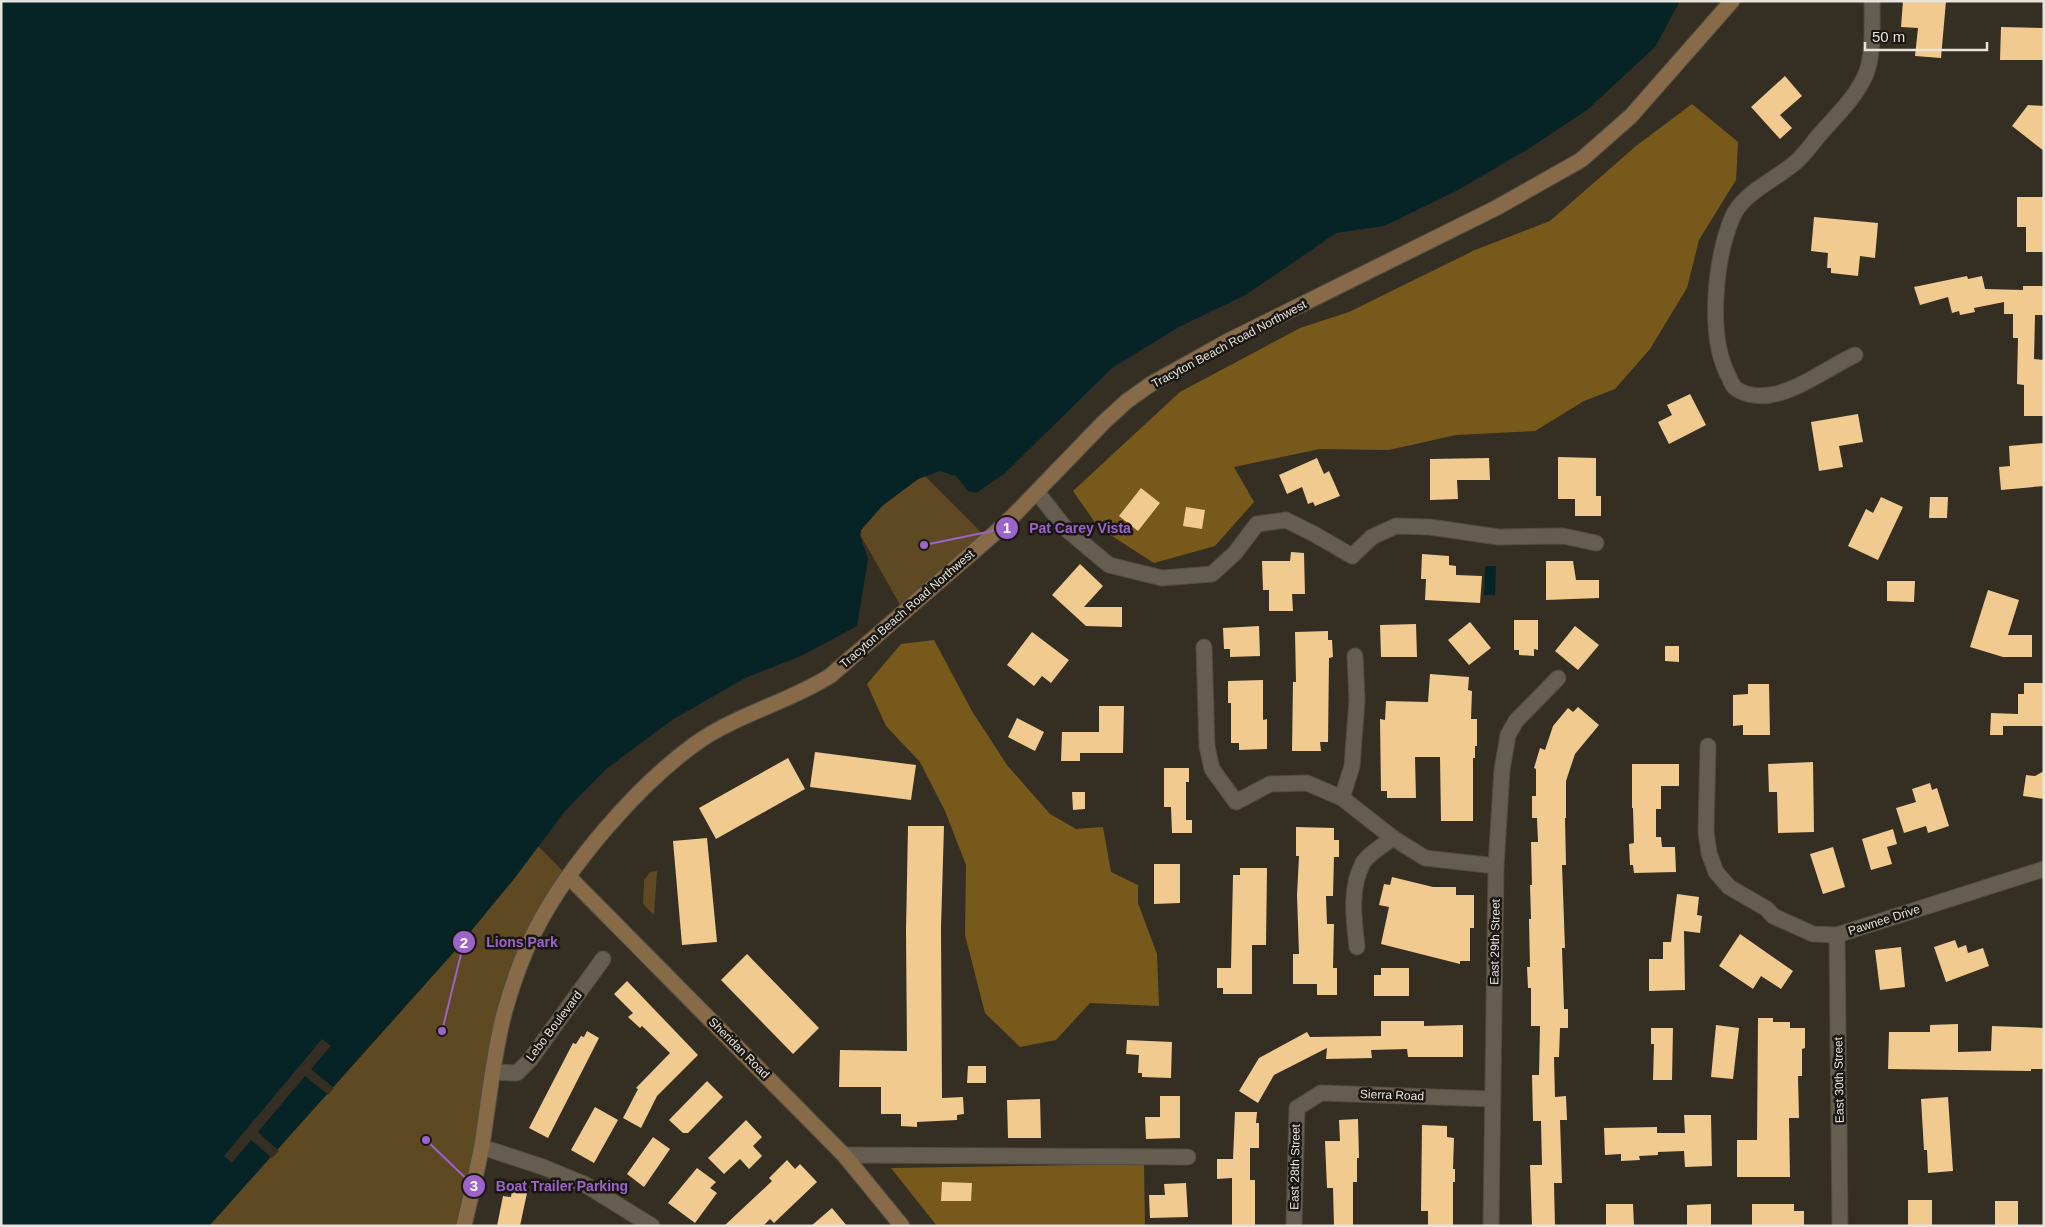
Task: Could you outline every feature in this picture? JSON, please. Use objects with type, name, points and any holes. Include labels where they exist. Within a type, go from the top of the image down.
[{"type":"main road","name":"Tracyton Beach Road Northwest","points":[[569,877],[627,806],[672,761],[721,728],[755,711],[812,688],[830,676],[995,533],[1127,401],[1151,384],[1228,341],[1496,208],[1581,160],[1632,116],[1732,1]]},
{"type":"main road","points":[[464,1226],[482,1147],[493,1072],[504,1016],[526,948],[546,910],[569,877]]},
{"type":"main road","name":"Sheridan Road","points":[[569,877],[844,1155],[902,1226]]},
{"type":"street","points":[[1855,354],[1793,388],[1770,395],[1749,395],[1734,386],[1723,366],[1716,336],[1716,310],[1725,242],[1733,216],[1746,199],[1797,161],[1853,97],[1866,74],[1872,40],[1872,1]]},
{"type":"street","points":[[1037,492],[1066,529],[1109,566],[1162,578],[1212,574],[1235,553],[1257,524],[1286,520],[1352,556],[1372,537],[1396,526],[1430,527],[1498,537],[1563,536],[1596,543]]},
{"type":"street","points":[[1204,648],[1207,746],[1212,769],[1236,802],[1270,784],[1307,783],[1342,798],[1393,838],[1426,858],[1496,866]]},
{"type":"street","points":[[1342,798],[1352,766],[1356,700],[1356,656]]},
{"type":"street","name":"East 29th Street","points":[[1491,1226],[1496,866],[1502,770],[1508,735],[1516,721],[1558,678]]},
{"type":"street","name":"Pawnee Drive","points":[[1708,746],[1706,832],[1709,854],[1716,872],[1729,887],[1767,909],[1773,916],[1813,934],[1837,935],[2044,869]]},
{"type":"street","points":[[1356,948],[1355,889],[1364,862],[1393,838]]},
{"type":"street","name":"East 30th Street","points":[[1837,935],[1840,1226]]},
{"type":"street","name":"Lebo Boulevard","points":[[493,1072],[516,1073],[530,1060],[603,959]]},
{"type":"street","name":"Sierra Road","points":[[1297,1108],[1321,1093],[1492,1099]]},
{"type":"street","name":"East 28th Street","points":[[1294,1226],[1297,1108]]},
{"type":"street","points":[[482,1147],[543,1167],[584,1184],[652,1226]]},
{"type":"street","points":[[844,1155],[1188,1156]]},
{"type":"shaded area","points":[[1692,104],[1738,142],[1736,180],[1699,240],[1687,288],[1650,349],[1615,389],[1584,401],[1535,431],[1456,435],[1389,450],[1320,449],[1234,467],[1254,502],[1215,546],[1154,563],[1098,527],[1073,491],[1180,392],[1300,328],[1349,312],[1475,250],[1550,221],[1636,146]]},
{"type":"shaded area","points":[[925,476],[988,539],[904,612],[860,534],[861,530],[882,506],[918,479]]},
{"type":"shaded area","points":[[934,640],[972,711],[1007,765],[1050,814],[1076,829],[1103,827],[1111,872],[1138,885],[1138,903],[1157,954],[1159,1006],[1090,1003],[1056,1040],[1020,1047],[985,1013],[965,935],[966,865],[945,811],[920,762],[886,726],[867,684],[901,644]]},
{"type":"shaded area","points":[[538,846],[569,877],[526,949],[464,1226],[209,1226],[453,953]]},
{"type":"shaded area","points":[[657,871],[654,915],[643,904],[644,880],[650,872]]},
{"type":"shaded area","points":[[1144,1164],[1145,1226],[937,1226],[891,1168]]},
{"type":"water","points":[[1,1],[1680,1],[1655,47],[1587,110],[1528,149],[1458,190],[1384,226],[1336,233],[1247,294],[1179,327],[1112,368],[1005,473],[976,493],[968,491],[956,476],[940,471],[918,479],[882,506],[861,530],[860,536],[868,559],[857,626],[801,656],[745,678],[672,720],[606,769],[565,811],[514,879],[453,953],[209,1226],[1,1226]]},
{"type":"water","points":[[1485,566],[1496,566],[1495,595],[1484,595]]},
{"type":"pier","points":[[322,1039],[331,1046],[311,1069],[334,1088],[328,1095],[305,1076],[258,1132],[279,1151],[272,1158],[251,1140],[232,1163],[224,1156]]},
{"type":"building","points":[[1903,1],[1946,1],[1941,58],[1915,56],[1918,28],[1901,27]]},
{"type":"building","points":[[2001,27],[2044,28],[2044,60],[2000,60]]},
{"type":"building","points":[[1785,76],[1802,96],[1780,115],[1792,128],[1780,139],[1751,107]]},
{"type":"building","points":[[2028,105],[2044,106],[2044,151],[2012,126]]},
{"type":"building","points":[[2017,197],[2044,197],[2044,252],[2026,252],[2026,227],[2017,227]]},
{"type":"building","points":[[1814,217],[1878,223],[1875,258],[1860,256],[1858,276],[1831,273],[1831,268],[1827,268],[1828,253],[1811,251]]},
{"type":"building","points":[[1967,276],[1968,279],[1982,276],[1985,289],[2023,290],[2023,286],[2044,286],[2044,315],[2035,315],[2034,359],[2044,360],[2044,416],[2024,416],[2024,385],[2017,384],[2018,338],[2013,338],[2013,314],[2004,314],[2004,302],[1974,308],[1975,312],[1960,315],[1959,311],[1952,313],[1948,297],[1920,305],[1914,287]]},
{"type":"building","points":[[1690,394],[1706,425],[1669,444],[1658,422],[1672,415],[1667,405]]},
{"type":"building","points":[[1858,414],[1863,442],[1839,446],[1843,467],[1819,471],[1811,422]]},
{"type":"building","points":[[2044,443],[2044,486],[2001,490],[1999,467],[2010,466],[2009,446]]},
{"type":"building","points":[[1558,457],[1596,458],[1596,496],[1601,496],[1601,516],[1575,516],[1575,499],[1558,499]]},
{"type":"building","points":[[1317,458],[1324,474],[1329,471],[1340,496],[1315,506],[1313,502],[1308,504],[1302,487],[1287,494],[1279,475]]},
{"type":"building","points":[[1489,458],[1490,480],[1457,480],[1458,499],[1430,500],[1430,459]]},
{"type":"building","points":[[1141,488],[1160,503],[1138,531],[1119,516]]},
{"type":"building","points":[[1881,497],[1903,507],[1878,560],[1848,546],[1866,509],[1873,513]]},
{"type":"building","points":[[1930,497],[1948,497],[1947,518],[1929,518]]},
{"type":"building","points":[[1186,507],[1205,510],[1202,529],[1183,526]]},
{"type":"building","points":[[1291,552],[1304,553],[1305,594],[1292,594],[1293,611],[1269,611],[1269,590],[1263,590],[1262,561],[1290,561]]},
{"type":"building","points":[[1422,554],[1449,556],[1449,565],[1456,566],[1456,575],[1482,576],[1480,603],[1425,600],[1426,579],[1421,579]]},
{"type":"building","points":[[1546,561],[1573,561],[1576,580],[1599,580],[1599,598],[1546,600]]},
{"type":"building","points":[[1080,564],[1103,586],[1084,607],[1122,607],[1122,627],[1086,626],[1052,595]]},
{"type":"building","points":[[1887,581],[1915,581],[1914,602],[1887,601]]},
{"type":"building","points":[[1988,590],[2019,600],[2008,635],[2032,635],[2032,657],[2003,657],[1970,647]]},
{"type":"building","points":[[1514,620],[1538,620],[1538,650],[1534,649],[1534,656],[1519,655],[1519,650],[1514,650]]},
{"type":"building","points":[[1470,622],[1491,648],[1469,665],[1448,640]]},
{"type":"building","points":[[1416,624],[1417,657],[1381,657],[1380,625]]},
{"type":"building","points":[[1259,626],[1260,656],[1230,657],[1230,649],[1224,649],[1223,628]]},
{"type":"building","points":[[1575,626],[1599,645],[1578,670],[1555,651]]},
{"type":"building","points":[[1328,631],[1328,640],[1332,640],[1333,657],[1329,658],[1328,742],[1320,742],[1321,751],[1292,751],[1293,682],[1296,682],[1295,632]]},
{"type":"building","points":[[1032,632],[1069,660],[1051,683],[1042,676],[1034,686],[1007,665]]},
{"type":"building","points":[[1665,646],[1679,646],[1679,662],[1665,661]]},
{"type":"building","points":[[1430,674],[1469,677],[1468,690],[1472,691],[1471,719],[1477,719],[1477,746],[1475,746],[1475,758],[1473,758],[1473,821],[1441,821],[1440,757],[1415,757],[1416,798],[1387,798],[1387,791],[1381,791],[1380,719],[1385,720],[1386,701],[1428,702]]},
{"type":"building","points":[[1263,680],[1263,720],[1267,719],[1267,749],[1239,750],[1239,743],[1231,743],[1231,703],[1228,703],[1228,681]]},
{"type":"building","points":[[2024,683],[2044,683],[2044,726],[2003,726],[2003,735],[1990,735],[1991,713],[2018,714],[2018,694],[2024,694]]},
{"type":"building","points":[[1748,684],[1769,684],[1770,735],[1743,735],[1743,725],[1733,726],[1733,695],[1748,694]]},
{"type":"building","points":[[1099,706],[1124,706],[1123,753],[1080,753],[1080,761],[1061,761],[1062,732],[1099,732]]},
{"type":"building","points":[[1578,707],[1599,725],[1575,754],[1566,781],[1566,865],[1562,865],[1565,948],[1562,948],[1564,1009],[1568,1009],[1568,1028],[1560,1028],[1559,1057],[1554,1057],[1555,1097],[1566,1096],[1567,1120],[1560,1120],[1562,1183],[1554,1183],[1555,1226],[1532,1226],[1530,1165],[1542,1165],[1541,1121],[1533,1121],[1532,1075],[1539,1075],[1540,1026],[1531,1026],[1531,988],[1528,988],[1527,967],[1530,967],[1531,842],[1538,842],[1537,818],[1532,818],[1532,796],[1536,796],[1536,769],[1534,768],[1540,748],[1545,750],[1553,726],[1568,708],[1573,712]]},
{"type":"building","points":[[1017,718],[1044,732],[1035,751],[1008,737]]},
{"type":"building","points":[[815,752],[916,765],[911,800],[810,787]]},
{"type":"building","points":[[788,758],[805,789],[716,839],[699,808]]},
{"type":"building","points":[[1813,762],[1814,832],[1778,833],[1777,792],[1769,792],[1768,764]]},
{"type":"building","points":[[1632,764],[1679,764],[1679,786],[1661,786],[1661,809],[1656,809],[1656,837],[1661,837],[1662,847],[1675,847],[1676,872],[1634,873],[1633,865],[1630,865],[1629,844],[1634,843]]},
{"type":"building","points":[[1164,768],[1189,768],[1189,782],[1186,782],[1186,820],[1192,820],[1192,833],[1172,833],[1171,807],[1164,807]]},
{"type":"building","points":[[2044,771],[2044,799],[2023,796],[2026,775],[2035,776]]},
{"type":"building","points":[[1930,783],[1932,790],[1937,788],[1949,826],[1928,833],[1926,826],[1904,833],[1896,808],[1916,802],[1912,789]]},
{"type":"building","points":[[1072,792],[1085,792],[1085,809],[1073,810]]},
{"type":"building","points":[[908,826],[944,826],[941,928],[942,1098],[963,1097],[964,1114],[957,1115],[957,1120],[917,1122],[917,1127],[901,1126],[901,1114],[881,1114],[881,1087],[839,1087],[840,1050],[907,1051],[906,931]]},
{"type":"building","points":[[1296,827],[1334,828],[1334,840],[1339,840],[1339,857],[1334,857],[1333,896],[1326,896],[1327,924],[1334,924],[1333,968],[1337,968],[1337,995],[1317,995],[1317,984],[1293,984],[1293,954],[1299,954],[1297,895],[1299,856],[1296,856]]},
{"type":"building","points":[[1893,829],[1897,844],[1887,847],[1892,864],[1871,870],[1862,839]]},
{"type":"building","points":[[707,838],[717,942],[682,945],[673,841]]},
{"type":"building","points":[[1833,847],[1845,887],[1823,894],[1810,854]]},
{"type":"building","points":[[1154,864],[1180,864],[1180,903],[1154,904]]},
{"type":"building","points":[[1240,868],[1267,868],[1266,945],[1252,945],[1252,994],[1223,994],[1223,988],[1217,988],[1217,968],[1231,968],[1233,875],[1240,875]]},
{"type":"building","points":[[1392,877],[1433,887],[1456,887],[1456,895],[1474,895],[1474,928],[1470,928],[1470,961],[1460,961],[1460,964],[1381,944],[1389,907],[1379,905],[1384,884],[1390,885]]},
{"type":"building","points":[[1677,894],[1699,897],[1697,915],[1702,916],[1700,933],[1684,931],[1685,990],[1649,991],[1649,959],[1663,959],[1663,942],[1671,942]]},
{"type":"building","points":[[1740,934],[1793,971],[1781,989],[1761,976],[1753,989],[1719,966]]},
{"type":"building","points":[[1955,940],[1958,948],[1966,945],[1968,953],[1983,948],[1989,966],[1946,982],[1934,947]]},
{"type":"building","points":[[1901,947],[1905,987],[1880,990],[1875,950]]},
{"type":"building","points":[[747,954],[819,1028],[793,1054],[721,980]]},
{"type":"building","points":[[1381,968],[1409,968],[1409,996],[1374,996],[1374,975],[1381,975]]},
{"type":"building","points":[[627,981],[698,1055],[657,1096],[641,1128],[623,1118],[638,1089],[636,1088],[670,1053],[642,1026],[640,1028],[628,1017],[633,1013],[614,994]]},
{"type":"building","points":[[1758,1018],[1773,1018],[1773,1022],[1790,1022],[1790,1028],[1805,1028],[1805,1048],[1802,1049],[1802,1076],[1798,1076],[1799,1118],[1789,1118],[1790,1177],[1737,1177],[1737,1140],[1757,1140]]},
{"type":"building","points":[[1381,1021],[1424,1021],[1424,1026],[1463,1025],[1463,1057],[1408,1057],[1407,1049],[1371,1050],[1372,1058],[1326,1059],[1327,1048],[1274,1075],[1258,1103],[1239,1091],[1259,1058],[1307,1032],[1310,1037],[1381,1036]]},
{"type":"building","points":[[1958,1024],[1958,1052],[1991,1051],[1992,1026],[2044,1028],[2044,1069],[2031,1069],[2031,1071],[1888,1069],[1889,1032],[1930,1032],[1930,1025]]},
{"type":"building","points":[[1716,1025],[1739,1028],[1733,1079],[1711,1077]]},
{"type":"building","points":[[1651,1028],[1673,1028],[1672,1080],[1653,1080],[1654,1044],[1651,1044]]},
{"type":"building","points":[[587,1031],[599,1038],[548,1138],[529,1128],[573,1043],[576,1044],[581,1036],[584,1037]]},
{"type":"building","points":[[1127,1040],[1172,1042],[1171,1078],[1142,1077],[1142,1073],[1138,1073],[1139,1055],[1126,1054]]},
{"type":"building","points":[[968,1066],[986,1066],[986,1083],[967,1083]]},
{"type":"building","points":[[707,1081],[723,1097],[688,1133],[683,1133],[669,1120]]},
{"type":"building","points":[[1160,1096],[1180,1096],[1180,1138],[1146,1139],[1145,1117],[1160,1117]]},
{"type":"building","points":[[1948,1097],[1953,1171],[1928,1173],[1927,1150],[1924,1150],[1921,1099]]},
{"type":"building","points":[[1040,1099],[1041,1138],[1008,1138],[1007,1100]]},
{"type":"building","points":[[595,1107],[618,1120],[594,1163],[571,1150]]},
{"type":"building","points":[[1235,1112],[1257,1112],[1256,1123],[1259,1123],[1259,1148],[1250,1148],[1250,1180],[1255,1180],[1255,1226],[1232,1226],[1232,1178],[1217,1179],[1217,1159],[1233,1159]]},
{"type":"building","points":[[1684,1115],[1711,1115],[1712,1166],[1685,1167],[1684,1151],[1658,1152],[1658,1155],[1639,1156],[1640,1160],[1621,1161],[1621,1154],[1605,1155],[1604,1128],[1657,1127],[1657,1133],[1685,1133]]},
{"type":"building","points":[[1358,1119],[1359,1158],[1357,1158],[1357,1182],[1353,1182],[1353,1226],[1334,1226],[1333,1188],[1327,1188],[1325,1141],[1340,1141],[1339,1120]]},
{"type":"building","points":[[746,1120],[762,1137],[753,1146],[762,1156],[749,1169],[740,1159],[724,1174],[708,1158]]},
{"type":"building","points":[[1422,1125],[1447,1126],[1447,1137],[1454,1138],[1453,1226],[1428,1226],[1428,1211],[1421,1211]]},
{"type":"building","points":[[653,1137],[670,1149],[644,1187],[627,1174]]},
{"type":"building","points":[[787,1160],[795,1169],[800,1164],[817,1182],[774,1223],[770,1219],[763,1226],[724,1226],[772,1181],[769,1178]]},
{"type":"building","points":[[697,1168],[716,1182],[710,1188],[717,1193],[695,1223],[668,1203]]},
{"type":"building","points":[[942,1182],[972,1183],[971,1201],[941,1201]]},
{"type":"building","points":[[1186,1183],[1188,1217],[1150,1218],[1149,1195],[1165,1195],[1164,1184]]},
{"type":"building","points":[[512,1190],[527,1193],[520,1226],[497,1226],[503,1196],[511,1197]]},
{"type":"building","points":[[1908,1200],[1932,1200],[1932,1226],[1908,1226]]},
{"type":"building","points":[[1995,1201],[2018,1201],[2018,1226],[1995,1226]]},
{"type":"building","points":[[1606,1204],[1633,1204],[1634,1226],[1606,1226]]},
{"type":"building","points":[[1711,1204],[1711,1226],[1687,1226],[1687,1205]]},
{"type":"building","points":[[1752,1204],[1794,1204],[1794,1211],[1804,1211],[1804,1226],[1752,1226]]},
{"type":"building","points":[[832,1208],[847,1226],[811,1226]]},
{"type":"place","name":"Pat Carey Vista","points":[[924,545]]},
{"type":"place","name":"Lions Park","points":[[442,1031]]},
{"type":"place","name":"Boat Trailer Parking","points":[[426,1140]]}]
